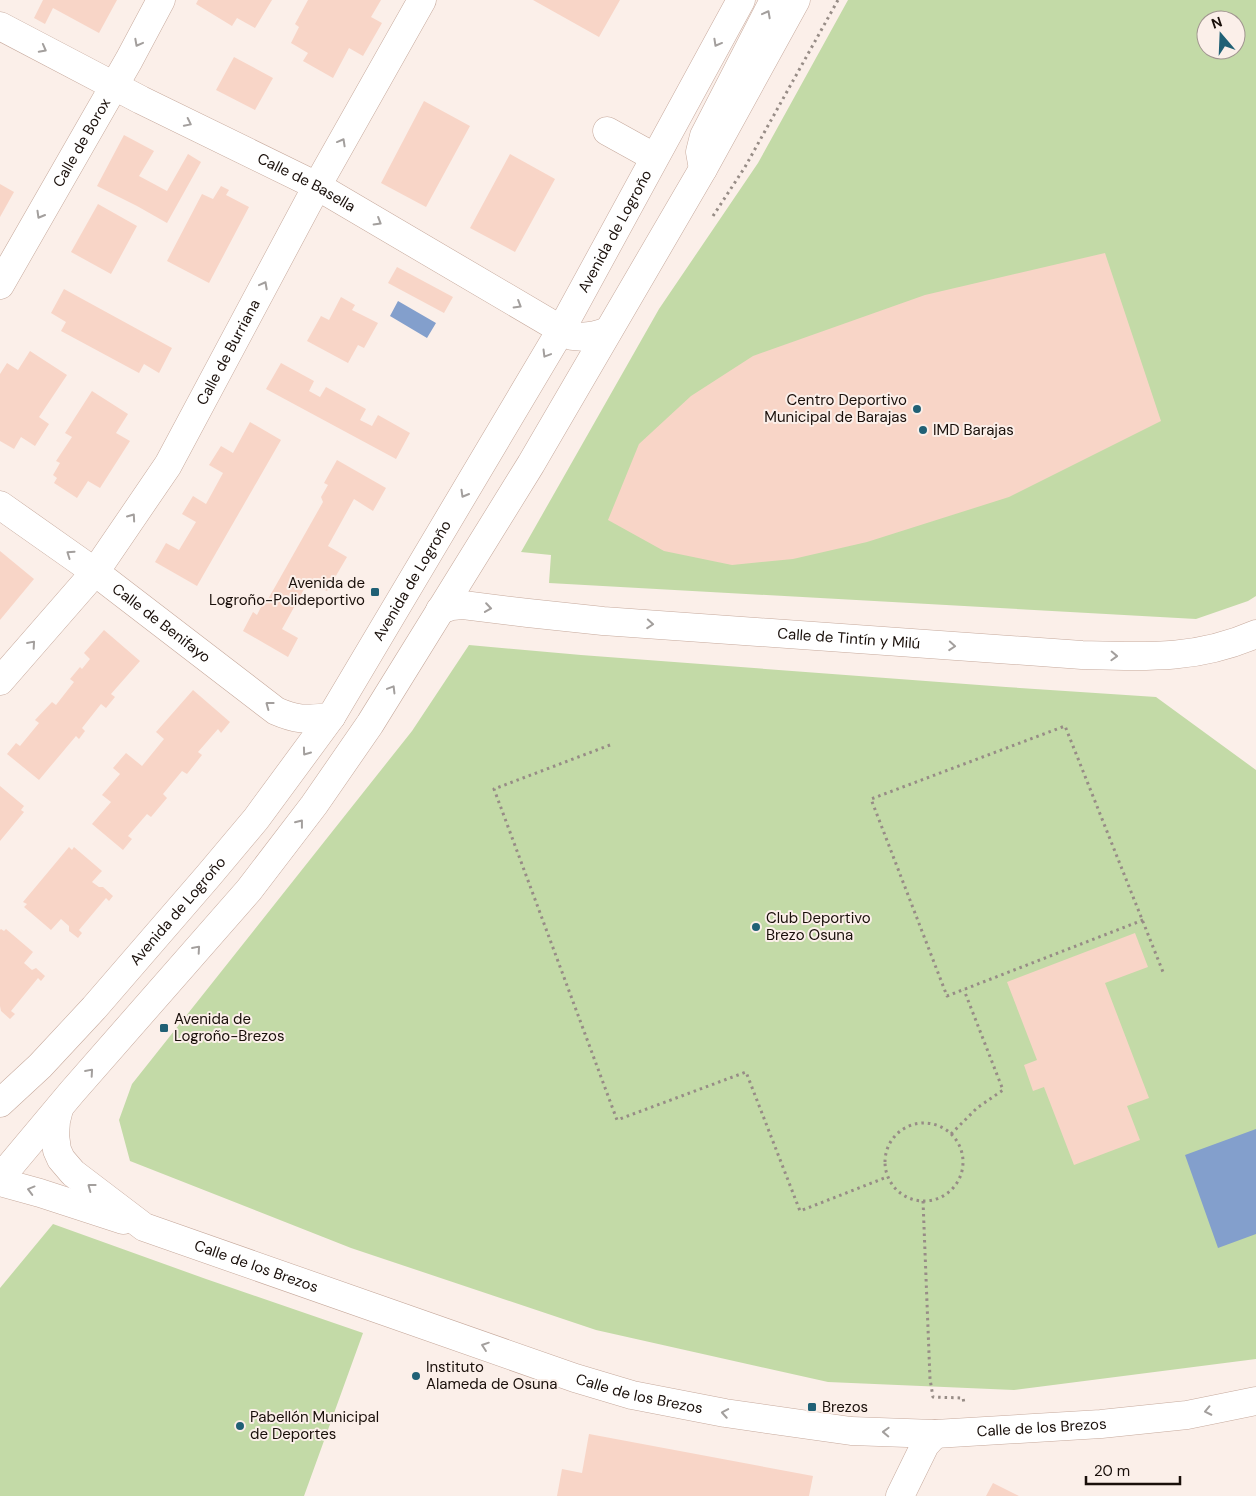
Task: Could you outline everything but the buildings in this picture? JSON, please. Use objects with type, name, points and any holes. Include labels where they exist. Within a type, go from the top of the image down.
[{"type":"street","name":"Calle de Borox","points":[[0,285],[161,0]]},
{"type":"street","name":"Calle de Burriana","points":[[0,681],[95,572],[168,465],[317,186],[422,0]]},
{"type":"street","name":"Avenida de Logroño","points":[[0,1103],[40,1066],[94,1008],[196,890],[256,819],[331,716],[561,330],[740,0]]},
{"type":"street","points":[[703,169],[700,152],[704,136],[774,0]]},
{"type":"street","points":[[0,1178],[249,890],[314,805],[370,724],[531,464],[703,169],[796,0]]},
{"type":"street","name":"Calle de Basella","points":[[0,26],[114,86],[317,186],[572,336],[582,338],[594,337],[608,331]]},
{"type":"street","points":[[607,131],[654,157]]},
{"type":"street","name":"Calle de Benifayo","points":[[0,505],[95,572],[276,711],[291,717],[305,719],[331,716]]},
{"type":"street","name":"Calle de Tintín y Milú","points":[[440,610],[452,606],[470,605],[528,613],[623,622],[1082,655],[1145,657],[1177,656],[1207,650],[1237,642],[1256,634]]},
{"type":"street","name":"Calle de los Brezos","points":[[59,1109],[55,1134],[57,1150],[61,1159],[72,1173],[144,1227],[575,1378],[632,1394],[725,1413],[851,1431],[935,1434],[1092,1425],[1187,1415],[1256,1401]]},
{"type":"street","points":[[0,1182],[144,1227]]},
{"type":"street","points":[[900,1496],[925,1445],[935,1434]]},
{"type":"path","points":[[1143,920],[948,996],[871,799],[1065,726],[1143,920],[1163,972]]},
{"type":"path","points":[[610,745],[494,789],[618,1120],[746,1072],[800,1211],[887,1177]]},
{"type":"path","points":[[951,1134],[977,1108],[1003,1090],[964,990]]},
{"type":"path","points":[[924,1123],[939,1126],[951,1134],[960,1147],[963,1162],[960,1177],[951,1189],[939,1198],[924,1201],[909,1198],[896,1189],[887,1177],[884,1162],[887,1147],[896,1134],[909,1126],[924,1123]]},
{"type":"path","points":[[924,1201],[932,1398],[963,1398],[970,1432]]},
{"type":"green space","name":"IMD Barajas","points":[[848,0],[1256,0],[1256,596],[1248,601],[1196,619],[549,583],[551,555],[521,552],[659,309],[758,163]]},
{"type":"green space","name":"Club Deportivo Brezo Osuna","points":[[469,645],[581,655],[1156,697],[1256,770],[1256,1359],[1014,1390],[828,1382],[596,1330],[351,1248],[130,1161],[119,1120],[132,1084],[412,731]]},
{"type":"green space","points":[[53,1224],[363,1333],[304,1496],[0,1496],[0,1288]]},
{"type":"water","points":[[398,301],[436,323],[427,338],[390,316]]},
{"type":"water","points":[[1256,1129],[1256,1234],[1218,1248],[1185,1155]]},
{"type":"place","name":"Centro Deportivo Municipal de Barajas","points":[[917,409]]},
{"type":"place","name":"IMD Barajas","points":[[923,430]]},
{"type":"place","name":"Avenida de Logroño-Polideportivo","points":[[375,592]]},
{"type":"place","name":"Club Deportivo Brezo Osuna","points":[[756,927]]},
{"type":"place","name":"Avenida de Logroño-Brezos","points":[[164,1028]]},
{"type":"place","name":"Instituto Alameda de Osuna","points":[[416,1376]]},
{"type":"place","name":"Brezos","points":[[812,1407]]},
{"type":"place","name":"Pabellón Municipal de Deportes","points":[[240,1426]]}]
